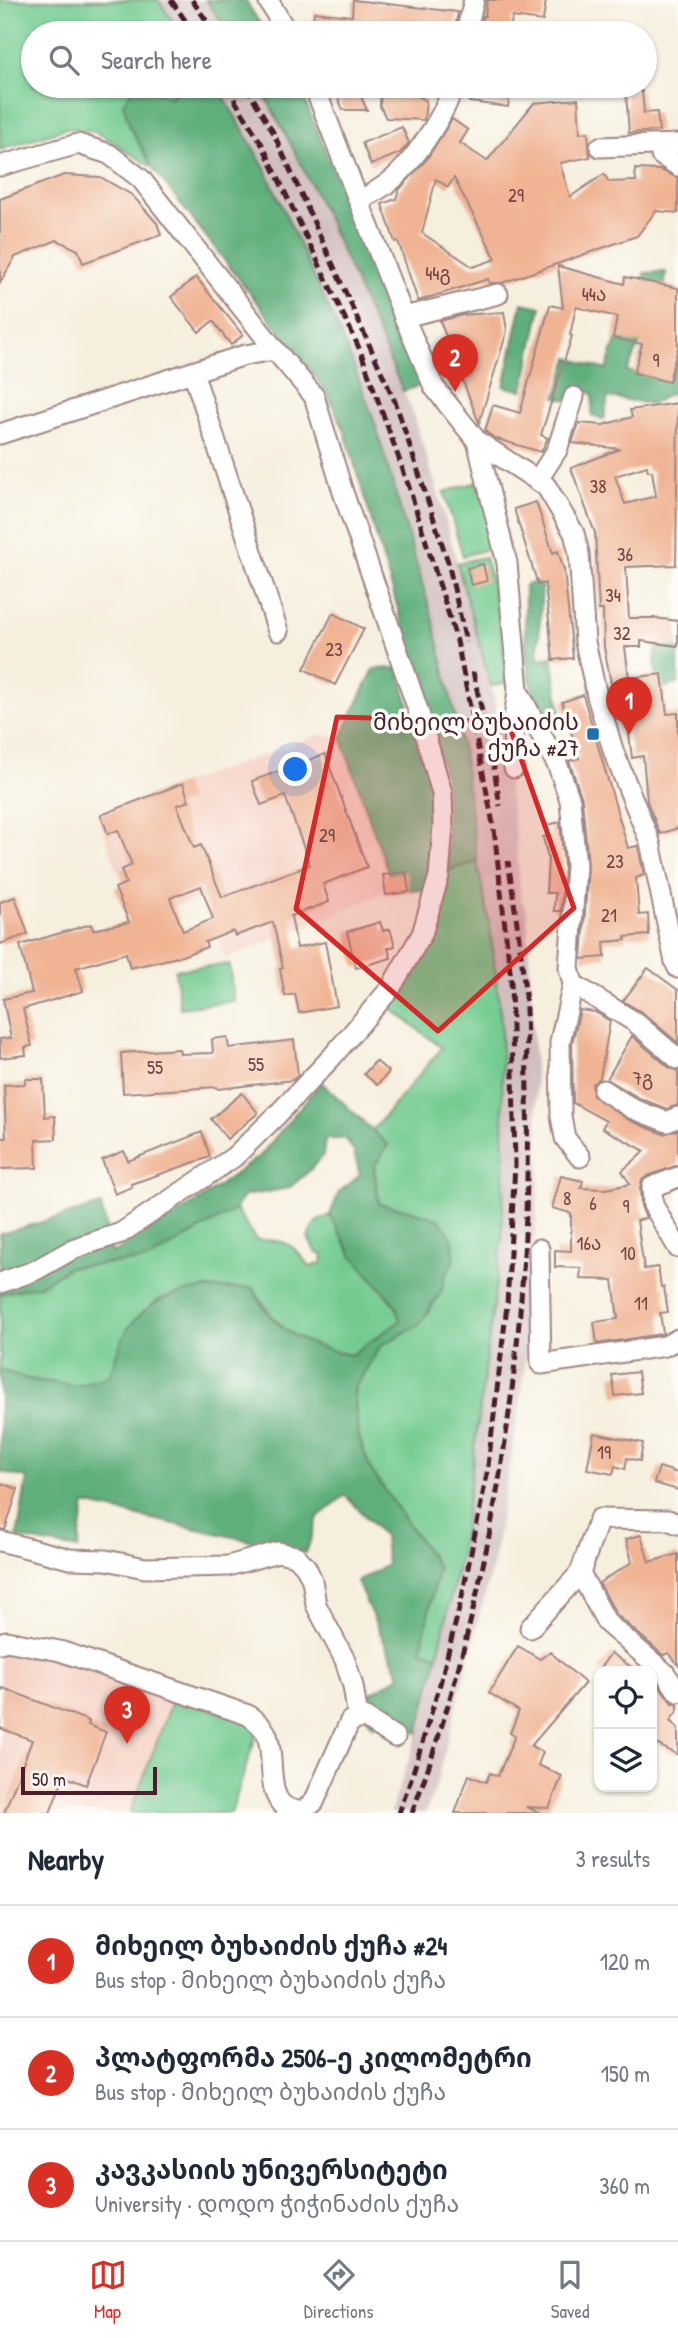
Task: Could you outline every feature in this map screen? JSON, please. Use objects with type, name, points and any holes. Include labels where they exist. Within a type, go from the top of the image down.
[{"type":"street","points":[[268,0],[280,21]]},
{"type":"street","points":[[469,21],[474,0]]},
{"type":"street","points":[[319,98],[434,387],[477,441],[546,486],[574,533],[579,552],[585,642],[597,696],[618,765],[650,842],[678,968]]},
{"type":"street","points":[[359,201],[390,182],[418,152],[449,98]]},
{"type":"street","points":[[0,166],[78,144],[109,154],[141,179],[314,396],[343,492],[418,710],[442,793],[443,826],[439,876],[422,934],[390,989],[331,1058],[234,1157],[121,1233],[75,1248],[34,1270],[0,1283]]},
{"type":"street","points":[[600,147],[669,145]]},
{"type":"street","points":[[669,145],[661,155],[678,166]]},
{"type":"street","points":[[404,317],[498,294]]},
{"type":"street","points":[[0,434],[245,355],[275,350]]},
{"type":"street","points":[[193,372],[278,631]]},
{"type":"street","points":[[537,481],[557,450],[573,397]]},
{"type":"street","points":[[477,441],[507,563],[518,691],[513,725],[514,768]]},
{"type":"street","points":[[518,691],[558,766],[570,800],[576,866],[569,968],[573,984],[561,1042],[561,1116],[565,1138],[580,1157]]},
{"type":"street","points":[[573,984],[635,1021],[678,1059]]},
{"type":"street","points":[[603,1090],[633,1109],[667,1122],[678,1117]]},
{"type":"street","points":[[678,1177],[652,1187],[653,1205],[678,1248]]},
{"type":"street","points":[[539,1249],[541,1364],[665,1346],[678,1339]]},
{"type":"street","points":[[530,1628],[580,1573],[599,1519],[668,1520],[678,1524]]},
{"type":"street","points":[[0,1541],[70,1559],[106,1560],[145,1568],[229,1566],[278,1552],[296,1556],[306,1567],[312,1580],[316,1605],[345,1660],[353,1686],[358,1718]]},
{"type":"street","points":[[580,1573],[607,1623],[665,1673],[678,1692]]},
{"type":"street","points":[[0,1643],[6,1641],[60,1651],[248,1715],[267,1734],[275,1790],[280,1804],[291,1811],[303,1811],[314,1802],[350,1721],[364,1717],[395,1737]]},
{"type":"highlighted area","points":[[337,717],[508,722],[574,908],[438,1031],[296,909]]},
{"type":"shaded area","points":[[158,0],[206,0],[221,21],[173,21]]},
{"type":"shaded area","points":[[226,98],[266,98],[345,256],[411,408],[438,492],[496,706],[516,840],[521,899],[527,913],[540,1165],[531,1310],[520,1406],[492,1567],[435,1790],[425,1813],[390,1813],[418,1733],[461,1551],[502,1238],[504,1097],[501,1021],[490,927],[477,862],[463,752],[435,627],[233,109]]},
{"type":"shaded area","points":[[319,735],[341,737],[394,889],[226,959],[200,897],[136,921],[97,814]]},
{"type":"shaded area","points":[[0,1651],[42,1652],[259,1726],[231,1813],[0,1813]]},
{"type":"green space","points":[[0,0],[158,0],[173,21],[21,21],[21,98],[144,98],[130,127],[152,167],[96,132],[66,128],[0,150]]},
{"type":"green space","points":[[206,0],[245,0],[258,21],[221,21]]},
{"type":"green space","points":[[127,98],[225,98],[265,169],[347,349],[374,420],[435,627],[463,752],[477,862],[448,870],[445,777],[344,429],[326,391],[152,167],[130,127],[123,103]]},
{"type":"green space","points":[[265,98],[304,98],[422,385],[403,391],[317,198]]},
{"type":"green space","points":[[666,272],[664,292],[627,371],[669,381],[678,358],[678,397],[669,394],[652,404],[608,397],[604,419],[592,416],[593,394],[573,387],[567,400],[556,397],[569,358],[606,370],[617,337],[647,297],[644,273]]},
{"type":"green space","points":[[522,303],[541,307],[523,390],[504,387]]},
{"type":"green space","points":[[478,482],[497,546],[463,556],[444,492]]},
{"type":"green space","points":[[485,557],[510,682],[491,686],[457,563]]},
{"type":"green space","points":[[542,581],[538,659],[552,657],[561,715],[542,720],[528,669],[525,585]]},
{"type":"green space","points":[[656,646],[678,648],[678,684],[660,688],[655,666]]},
{"type":"green space","points":[[398,668],[437,803],[429,891],[394,889],[341,737],[374,669]]},
{"type":"green space","points":[[477,862],[490,927],[501,1021],[504,1162],[502,1238],[461,1551],[438,1655],[420,1650],[438,1567],[371,1470],[358,1436],[354,1389],[381,1345],[419,1325],[441,1292],[445,1276],[455,1259],[438,1219],[379,1204],[374,1167],[388,1145],[372,1131],[442,1048],[386,1004],[408,978],[433,920],[448,870]]},
{"type":"green space","points":[[229,964],[234,1001],[180,1008],[175,970]]},
{"type":"green space","points":[[321,1082],[388,1145],[374,1167],[379,1204],[438,1219],[452,1237],[455,1259],[445,1276],[441,1292],[419,1325],[381,1345],[354,1389],[358,1436],[371,1470],[438,1567],[421,1650],[438,1655],[418,1733],[388,1717],[372,1727],[359,1700],[400,1676],[357,1582],[387,1565],[384,1536],[345,1495],[318,1517],[306,1553],[273,1549],[256,1542],[85,1504],[78,1549],[17,1538],[27,1478],[0,1472],[0,1370],[28,1379],[76,1386],[109,1376],[126,1331],[142,1313],[170,1296],[202,1289],[253,1288],[268,1314],[288,1332],[318,1346],[351,1355],[400,1321],[396,1306],[352,1255],[330,1215],[339,1192],[360,1175],[354,1152],[346,1139],[325,1139],[323,1155],[289,1188],[243,1196],[236,1209],[147,1260],[70,1267],[40,1285],[0,1294],[0,1234],[101,1205],[112,1253],[201,1199],[261,1155]]},
{"type":"green space","points":[[236,1209],[256,1240],[288,1244],[310,1267],[322,1263],[323,1255],[315,1251],[308,1237],[316,1222],[330,1215],[352,1255],[396,1306],[400,1321],[351,1355],[317,1346],[293,1335],[282,1327],[253,1288],[206,1288],[159,1299],[129,1327],[109,1376],[76,1386],[28,1379],[0,1370],[0,1294],[40,1285],[70,1267],[147,1260]]},
{"type":"green space","points":[[174,1696],[259,1726],[231,1813],[130,1813]]},
{"type":"building","points":[[353,0],[458,12],[456,21],[313,21],[314,12],[352,16]]},
{"type":"building","points":[[487,0],[546,0],[543,21],[512,17],[512,21],[482,21]]},
{"type":"building","points":[[338,98],[362,98],[367,110],[343,110]]},
{"type":"building","points":[[380,98],[422,98],[426,101],[424,120],[386,118],[380,106]]},
{"type":"building","points":[[470,98],[509,98],[508,107],[469,102]]},
{"type":"building","points":[[626,98],[643,98],[644,113],[657,112],[659,131],[629,133]]},
{"type":"building","points":[[578,99],[580,133],[588,132],[590,157],[560,163],[570,197],[604,174],[609,182],[636,181],[635,169],[661,170],[678,178],[678,213],[656,211],[637,236],[502,283],[490,283],[488,279],[418,301],[398,241],[395,242],[382,204],[396,199],[399,190],[427,159],[452,119],[468,130],[460,143],[487,161],[534,103]],"holes":[[[454,178],[496,259],[473,267],[422,233],[436,179],[448,187]]]},
{"type":"building","points":[[402,127],[409,143],[400,153],[371,165],[362,143]]},
{"type":"building","points":[[64,175],[100,177],[132,195],[157,223],[161,235],[83,263],[78,250],[57,240],[15,257],[0,283],[0,199]]},
{"type":"building","points":[[558,266],[624,284],[625,277],[678,288],[678,347],[669,382],[634,373],[642,344],[613,338],[617,317],[576,307],[570,335],[572,336],[541,435],[548,438],[541,452],[494,438],[485,431],[493,405],[520,413],[550,305],[563,308]]},
{"type":"building","points":[[196,277],[243,335],[231,345],[213,321],[199,332],[171,297]]},
{"type":"building","points":[[504,312],[507,331],[479,423],[440,321],[463,315]]},
{"type":"building","points":[[678,403],[676,565],[626,567],[629,618],[678,621],[678,646],[641,641],[641,647],[625,647],[629,678],[662,674],[667,714],[678,713],[678,828],[660,834],[647,801],[643,756],[632,758],[625,703],[615,704],[604,647],[603,610],[599,610],[595,533],[571,468],[620,449],[572,443],[579,423],[603,425],[632,417],[630,410]],"holes":[[[647,466],[648,471],[652,471],[656,496],[625,504],[615,476]]]},
{"type":"building","points":[[536,502],[553,553],[558,551],[564,570],[573,658],[553,660],[545,583],[538,585],[514,509]]},
{"type":"building","points":[[483,564],[487,581],[471,585],[467,568]]},
{"type":"building","points":[[333,613],[364,629],[335,685],[304,669]]},
{"type":"building","points":[[583,695],[628,848],[638,846],[644,875],[636,878],[639,915],[648,914],[649,935],[604,942],[605,957],[582,959],[588,865],[582,799],[569,761],[579,758],[562,702]]},
{"type":"building","points":[[325,754],[367,867],[323,884],[329,902],[291,916],[297,948],[325,942],[337,1006],[299,1013],[295,994],[285,996],[280,969],[283,968],[273,922],[235,936],[233,931],[205,942],[207,947],[182,956],[130,968],[126,953],[76,968],[83,991],[23,1009],[32,1046],[25,1047],[26,1055],[0,1058],[0,1039],[11,1038],[3,999],[32,993],[20,945],[91,924],[93,930],[129,922],[115,888],[126,883],[121,870],[132,865],[118,830],[108,834],[101,815],[183,783],[189,801],[177,805],[194,848],[201,845],[222,897],[310,865],[285,796],[261,805],[252,781]],"holes":[[[201,886],[213,919],[183,931],[170,898]]]},
{"type":"building","points":[[560,822],[564,866],[561,911],[554,911],[555,893],[546,893],[548,858],[543,837],[550,836],[547,825]]},
{"type":"building","points":[[406,872],[409,892],[386,895],[383,875]]},
{"type":"building","points":[[15,897],[28,934],[0,944],[0,902]]},
{"type":"building","points":[[380,922],[383,931],[390,929],[395,946],[388,948],[391,958],[356,968],[347,932]]},
{"type":"building","points":[[648,968],[678,990],[678,1043],[643,1013],[623,1001]]},
{"type":"building","points":[[580,1010],[595,1012],[610,1021],[600,1078],[592,1084],[593,1096],[629,1120],[663,1134],[678,1130],[678,1165],[642,1180],[641,1206],[646,1218],[637,1221],[644,1269],[658,1267],[661,1287],[664,1287],[668,1312],[660,1313],[663,1333],[597,1344],[594,1322],[618,1319],[613,1280],[580,1279],[581,1268],[555,1267],[555,1250],[571,1251],[571,1213],[552,1208],[561,1176],[583,1181],[581,1188],[606,1189],[630,1184],[622,1171],[645,1151],[602,1128],[606,1121],[573,1103],[572,1043]]},
{"type":"building","points":[[632,1036],[670,1068],[678,1071],[678,1105],[667,1109],[639,1098],[607,1079]]},
{"type":"building","points":[[227,1037],[229,1048],[294,1040],[298,1075],[293,1080],[218,1089],[123,1093],[121,1053],[179,1049],[180,1054],[213,1053],[212,1039]]},
{"type":"building","points":[[376,1061],[389,1072],[377,1085],[364,1074]]},
{"type":"building","points":[[25,1079],[43,1079],[45,1117],[55,1116],[56,1139],[36,1140],[37,1168],[0,1169],[0,1138],[6,1138],[4,1085],[25,1084]]},
{"type":"building","points":[[242,1093],[258,1113],[227,1139],[211,1119]]},
{"type":"building","points":[[202,1132],[210,1157],[131,1184],[132,1187],[115,1194],[102,1160],[124,1151],[128,1161]]},
{"type":"building","points":[[638,1372],[641,1393],[615,1396],[612,1375]]},
{"type":"building","points":[[594,1433],[643,1443],[640,1461],[627,1458],[625,1469],[615,1466],[613,1474],[587,1469]]},
{"type":"building","points":[[659,1467],[678,1473],[678,1490],[654,1483]]},
{"type":"building","points":[[0,1483],[18,1489],[5,1530],[0,1529]]},
{"type":"building","points":[[641,1535],[649,1562],[678,1554],[678,1665],[669,1653],[663,1655],[617,1615],[599,1583],[632,1562],[626,1539]]},
{"type":"building","points":[[518,1646],[540,1659],[550,1652],[585,1683],[531,1746],[543,1752],[538,1765],[562,1776],[549,1808],[526,1807],[541,1813],[455,1813],[469,1775],[486,1782],[490,1773],[498,1776],[515,1736],[510,1733],[519,1711],[489,1693]]},
{"type":"building","points":[[611,1653],[630,1666],[602,1666]]},
{"type":"building","points":[[657,1685],[672,1703],[678,1704],[678,1710],[670,1721],[678,1728],[678,1755],[657,1744]]},
{"type":"building","points":[[3,1688],[89,1721],[88,1725],[106,1732],[86,1785],[64,1776],[50,1813],[4,1813],[32,1740],[0,1728],[0,1695]]},
{"type":"railway","points":[[171,0],[186,21]]},
{"type":"railway","points":[[192,0],[207,21]]},
{"type":"railway","points":[[233,98],[263,146],[360,350],[408,484],[457,641],[494,829],[511,980],[515,1165],[507,1305],[487,1474],[462,1597],[440,1684],[399,1813]]},
{"type":"railway","points":[[253,98],[273,132],[396,404],[448,562],[466,642]]},
{"type":"railway","points":[[473,672],[500,806]]},
{"type":"railway","points":[[412,1813],[441,1728],[466,1640],[486,1550],[515,1366],[527,1183],[526,1023],[522,967],[508,861]]},
{"type":"place","name":"პლატფორმა 2506-ე კილომეტრი","points":[[455,392]]},
{"type":"place","name":"მიხეილ ბუხაიძის ქუჩა #27","points":[[593,734]]},
{"type":"place","name":"მიხეილ ბუხაიძის ქუჩა #24","points":[[629,735]]},
{"type":"place","name":"კავკასიის უნივერსიტეტი","points":[[127,1744]]}]
